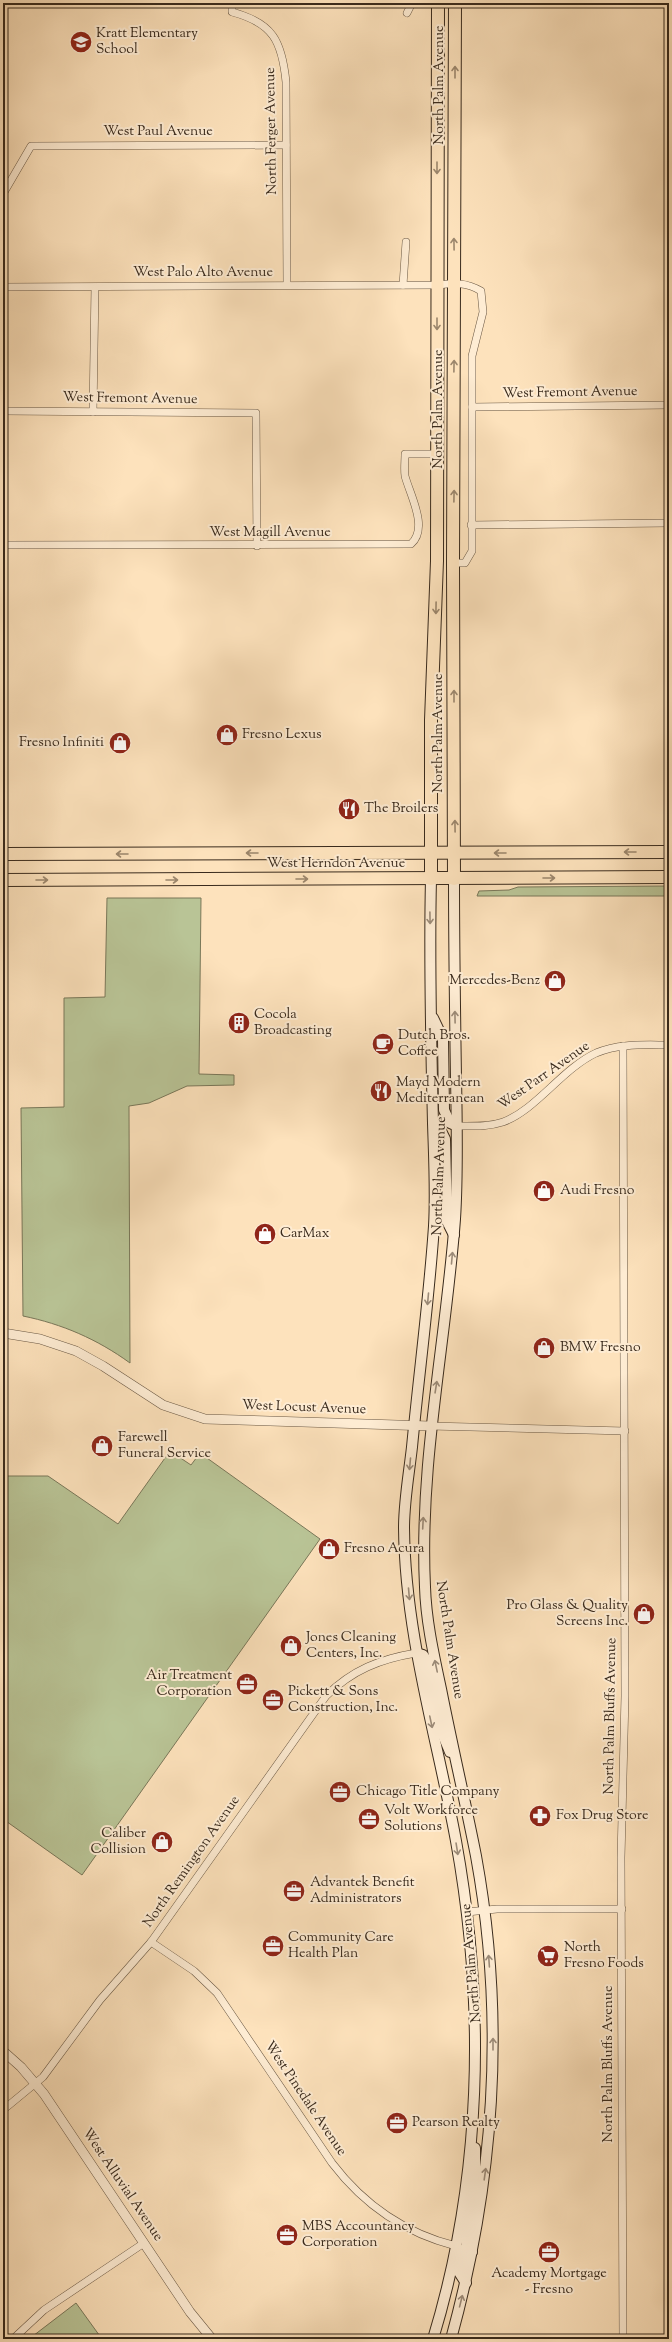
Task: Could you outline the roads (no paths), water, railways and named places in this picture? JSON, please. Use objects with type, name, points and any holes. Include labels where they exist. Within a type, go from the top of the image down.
[{"type":"main road","name":"North Palm Avenue","points":[[433,2339],[456,2246],[466,2196],[476,2043],[474,1985],[467,1912],[456,1841],[416,1652],[404,1527],[426,1326],[434,1221],[431,1014],[431,720],[436,632],[438,3]]},
{"type":"main road","name":"North Palm Avenue","points":[[451,2339],[466,2283],[472,2252],[489,2144],[491,2108],[491,2000],[484,1910],[476,1859],[459,1772],[432,1644],[425,1593],[423,1535],[430,1426],[454,1234],[457,1126],[453,594],[455,3]]},
{"type":"main road","points":[[438,33],[445,73],[446,155],[454,166]]},
{"type":"main road","points":[[437,454],[445,508],[445,583],[449,592],[453,594]]},
{"type":"main road","name":"West Herndon Avenue","points":[[3,854],[669,852]]},
{"type":"main road","name":"West Herndon Avenue","points":[[3,880],[669,877]]},
{"type":"main road","points":[[431,1014],[443,1039],[444,1110],[450,1123],[457,1126]]},
{"type":"main road","points":[[433,1122],[439,1127],[445,1139],[447,1221],[454,1234]]},
{"type":"main road","points":[[416,1652],[423,1655],[425,1658],[443,1735],[459,1772]]},
{"type":"main road","points":[[472,2122],[476,2164],[466,2240],[467,2248],[472,2252]]},
{"type":"main road","points":[[456,2246],[461,2250],[462,2257],[459,2272],[466,2283]]},
{"type":"street","name":"North Ferger Avenue","points":[[232,3],[232,12],[262,23],[280,48],[286,82],[287,286]]},
{"type":"street","points":[[407,13],[412,3]]},
{"type":"street","name":"West Paul Avenue","points":[[3,194],[30,146],[286,145]]},
{"type":"street","points":[[403,285],[406,242]]},
{"type":"street","name":"West Palo Alto Avenue","points":[[3,287],[403,285],[454,282],[473,286],[481,291],[483,312],[472,356],[472,407]]},
{"type":"street","points":[[93,412],[95,286]]},
{"type":"street","name":"West Fremont Avenue","points":[[472,407],[669,405]]},
{"type":"street","points":[[453,563],[465,563],[470,557],[472,551],[472,407]]},
{"type":"street","name":"West Fremont Avenue","points":[[3,411],[256,413],[257,546]]},
{"type":"street","name":"West Magill Avenue","points":[[3,545],[257,546],[411,544],[417,536],[417,514],[405,474],[405,454],[437,454]]},
{"type":"street","points":[[471,525],[669,523]]},
{"type":"street","name":"West Parr Avenue","points":[[457,1126],[486,1126],[504,1121],[524,1110],[584,1060],[603,1051],[623,1046],[669,1045]]},
{"type":"street","name":"North Palm Bluffs Avenue","points":[[623,1046],[625,1431],[625,1737],[622,1909],[623,2339]]},
{"type":"street","name":"West Locust Avenue","points":[[3,1333],[40,1339],[76,1351],[103,1366],[163,1405],[205,1419],[625,1431]]},
{"type":"street","name":"North Remington Avenue","points":[[3,2110],[36,2084],[49,2070],[100,2000],[151,1942],[326,1696],[347,1677],[370,1664],[416,1652]]},
{"type":"street","points":[[467,1912],[484,1910],[622,1909]]},
{"type":"street","name":"West Pinedale Avenue","points":[[151,1942],[194,1972],[218,1993],[332,2163],[353,2188],[376,2209],[400,2224],[432,2239],[456,2246]]},
{"type":"street","name":"West Alluvial Avenue","points":[[3,2051],[36,2084],[190,2312],[212,2339]]},
{"type":"street","points":[[13,2339],[44,2310],[144,2243]]},
{"type":"place","name":"Kratt Elementary School","points":[[81,42]]},
{"type":"place","name":"Fresno Lexus","points":[[227,735]]},
{"type":"place","name":"Fresno Infiniti","points":[[120,743]]},
{"type":"place","name":"The Broilers","points":[[349,809]]},
{"type":"place","name":"Mercedes-Benz","points":[[555,981]]},
{"type":"place","name":"Cocola Broadcasting","points":[[239,1023]]},
{"type":"place","name":"Dutch Bros. Coffee","points":[[383,1044]]},
{"type":"place","name":"Mayd Modern Mediterranean","points":[[381,1091]]},
{"type":"place","name":"Audi Fresno","points":[[544,1191]]},
{"type":"place","name":"CarMax","points":[[265,1234]]},
{"type":"place","name":"BMW Fresno","points":[[544,1348]]},
{"type":"place","name":"Farewell Funeral Service","points":[[102,1446]]},
{"type":"place","name":"Fresno Acura","points":[[329,1549]]},
{"type":"place","name":"Pro Glass & Quality Screens Inc.","points":[[644,1614]]},
{"type":"place","name":"Jones Cleaning Centers, Inc.","points":[[291,1646]]},
{"type":"place","name":"Air Treatment Corporation","points":[[247,1684]]},
{"type":"place","name":"Pickett & Sons Construction, Inc.","points":[[273,1700]]},
{"type":"place","name":"Chicago Title Company","points":[[340,1792]]},
{"type":"place","name":"Fox Drug Store","points":[[540,1816]]},
{"type":"place","name":"Volt Workforce Solutions","points":[[369,1819]]},
{"type":"place","name":"Caliber Collision","points":[[162,1842]]},
{"type":"place","name":"Advantek Benefit Administrators","points":[[294,1891]]},
{"type":"place","name":"Community Care Health Plan","points":[[273,1946]]},
{"type":"place","name":"North Fresno Foods","points":[[548,1956]]},
{"type":"place","name":"Pearson Realty","points":[[397,2123]]},
{"type":"place","name":"MBS Accountancy Corporation","points":[[287,2235]]},
{"type":"place","name":"Academy Mortgage - Fresno","points":[[549,2252]]}]
